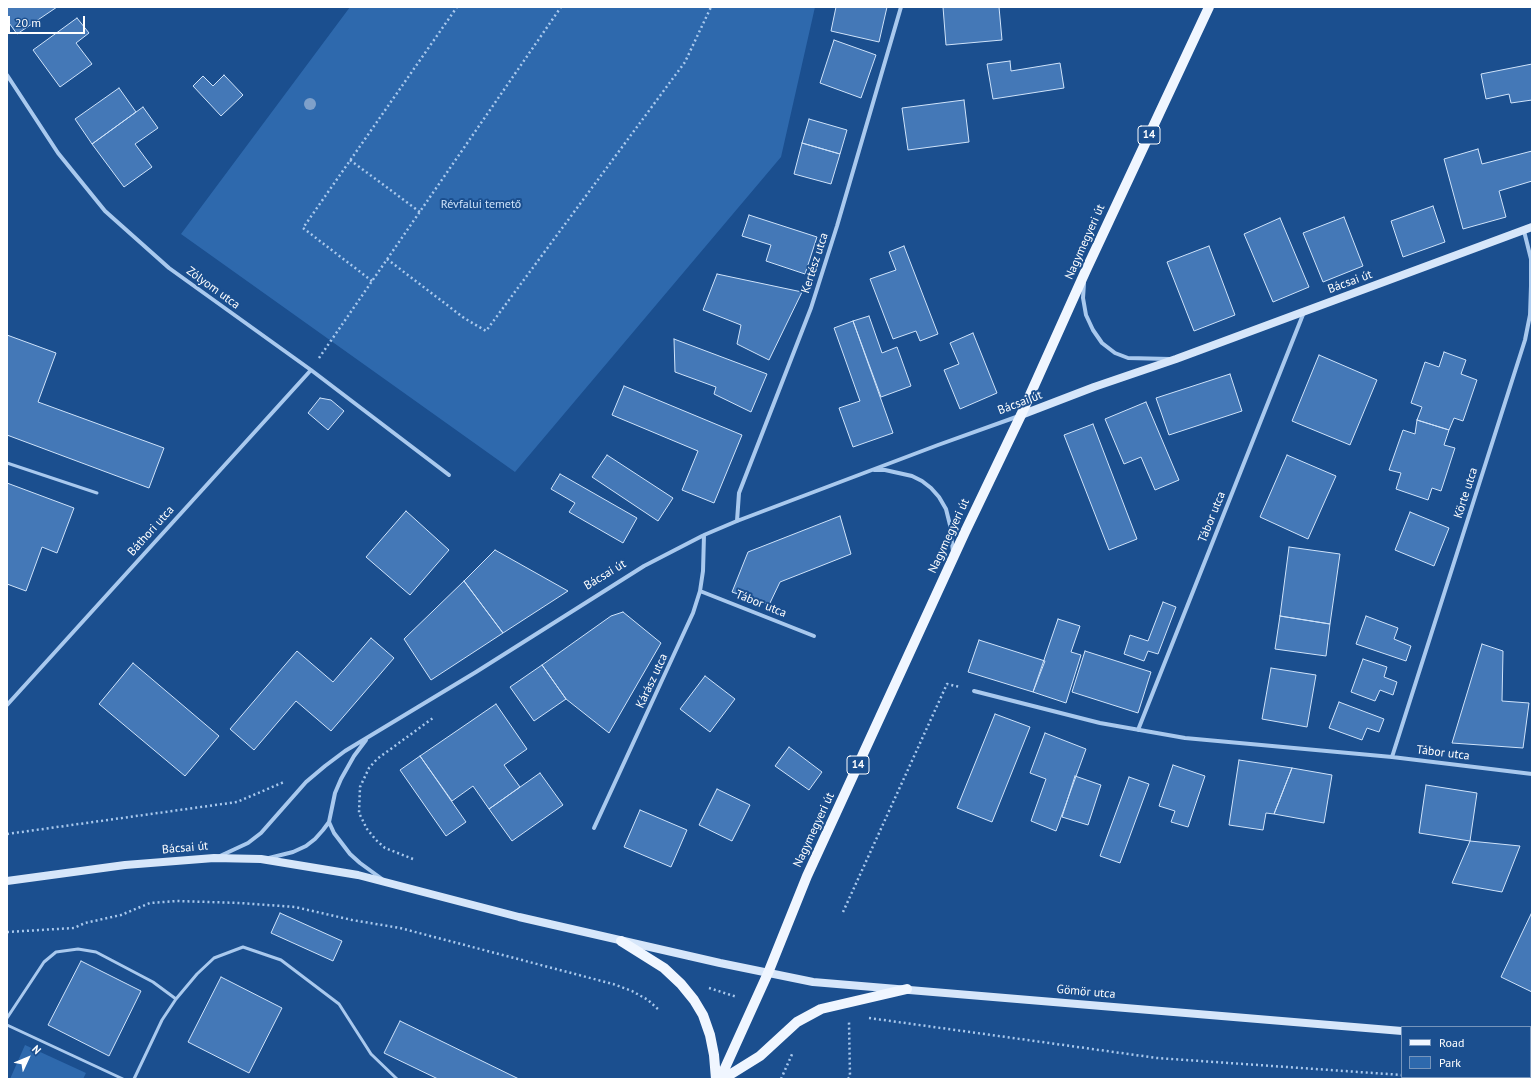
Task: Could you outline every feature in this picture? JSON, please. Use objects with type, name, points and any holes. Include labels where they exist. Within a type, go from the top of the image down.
[{"type":"main road","name":"Nagymegyeri út","points":[[720,1079],[768,973],[807,876],[965,532],[1022,415],[1089,264],[1209,7]]},
{"type":"main road","points":[[621,941],[664,968],[681,984],[694,1000],[703,1015],[710,1035],[714,1055],[716,1079]]},
{"type":"main road","points":[[723,1079],[760,1056],[797,1022],[821,1009],[907,989]]},
{"type":"street","name":"Kertész utca","points":[[736,521],[739,493],[811,308],[837,226],[901,7]]},
{"type":"street","name":"Zólyom utca","points":[[7,75],[58,153],[105,212],[169,268],[311,370],[449,475]]},
{"type":"street","name":"Bácsai út","points":[[7,881],[125,865],[214,858],[232,852],[248,843],[274,820],[306,782],[325,766],[369,736],[476,672],[637,570],[704,535],[736,521],[1094,387],[1176,359],[1532,227]]},
{"type":"street","name":"Körte utca","points":[[1392,757],[1525,340],[1530,315],[1531,259],[1524,231]]},
{"type":"street","name":"Bácsai út","points":[[1089,264],[1084,284],[1083,298],[1086,315],[1093,330],[1102,343],[1115,353],[1128,358],[1176,359]]},
{"type":"street","name":"Tábor utca","points":[[1138,730],[1304,312]]},
{"type":"street","name":"Báthori utca","points":[[7,705],[311,370]]},
{"type":"street","name":"Bácsai út","points":[[872,470],[885,470],[912,476],[931,488],[939,497],[946,509],[952,538],[953,559]]},
{"type":"street","name":"Kárász utca","points":[[594,828],[693,614],[700,591],[703,571],[704,535]]},
{"type":"street","name":"Tábor utca","points":[[700,591],[814,636]]},
{"type":"street","name":"Tábor utca","points":[[974,691],[1100,723],[1185,738],[1392,757],[1532,774]]},
{"type":"street","name":"Bácsai út","points":[[261,859],[293,852],[306,846],[315,839],[329,822],[335,793],[341,779],[354,756],[369,736]]},
{"type":"street","points":[[329,822],[334,833],[350,854],[386,882]]},
{"type":"street","name":"Gömör utca","points":[[214,858],[261,859],[334,870],[621,941],[813,982],[1401,1031]]},
{"type":"lane","points":[[7,463],[96,493]]},
{"type":"lane","points":[[134,1079],[162,1020],[176,999],[196,974],[214,958],[243,948],[281,960],[339,1004],[371,1054],[396,1079]]},
{"type":"lane","points":[[7,1018],[44,962],[56,952],[78,949],[96,952],[152,982],[176,999]]},
{"type":"lane","points":[[7,1025],[123,1079]]},
{"type":"path","points":[[372,281],[303,228],[457,7]]},
{"type":"path","points":[[311,370],[562,7]]},
{"type":"path","points":[[387,259],[464,318],[486,331],[685,62],[711,7]]},
{"type":"path","points":[[350,160],[420,212]]},
{"type":"path","points":[[843,912],[947,684]]},
{"type":"path","points":[[413,859],[384,848],[367,828],[359,813],[360,787],[369,768],[377,759],[435,716]]},
{"type":"path","points":[[7,834],[237,802],[289,780]]},
{"type":"path","points":[[7,932],[74,928],[85,923],[135,910],[150,903],[177,901],[240,903],[295,907],[352,920],[400,928],[613,984],[632,991],[648,1000],[659,1010]]},
{"type":"path","points":[[848,1015],[850,1076],[848,1079]]},
{"type":"path","points":[[864,1017],[1156,1058],[1401,1075]]},
{"type":"path","points":[[1442,1078],[1456,1079]]},
{"type":"green space","name":"Révfalui temető","points":[[350,7],[815,7],[781,157],[515,472],[181,234]]},
{"type":"green space","points":[[25,1045],[86,1073],[83,1079],[10,1079]]},
{"type":"building","points":[[7,7],[57,7],[17,34],[7,20]]},
{"type":"building","points":[[836,7],[887,7],[879,42],[831,31]]},
{"type":"building","points":[[943,7],[999,7],[1002,40],[946,45]]},
{"type":"building","points":[[77,18],[89,33],[76,43],[92,64],[60,87],[33,50]]},
{"type":"building","points":[[834,40],[876,55],[861,98],[820,83]]},
{"type":"building","points":[[1010,61],[1011,71],[1060,63],[1064,88],[993,99],[987,64]]},
{"type":"building","points":[[1532,64],[1532,100],[1511,103],[1509,94],[1486,99],[1481,74]]},
{"type":"building","points":[[224,75],[243,95],[221,116],[193,86],[203,76],[213,86]]},
{"type":"building","points":[[119,88],[136,112],[92,144],[75,119]]},
{"type":"building","points":[[964,100],[969,142],[908,150],[902,108]]},
{"type":"building","points":[[143,107],[158,128],[135,144],[152,167],[124,187],[92,144]]},
{"type":"building","points":[[809,119],[847,130],[840,154],[802,143]]},
{"type":"building","points":[[802,143],[840,154],[831,184],[794,174]]},
{"type":"building","points":[[1478,149],[1482,164],[1532,151],[1532,181],[1499,191],[1506,217],[1463,229],[1444,159]]},
{"type":"building","points":[[1433,206],[1445,242],[1403,257],[1391,221]]},
{"type":"building","points":[[749,215],[817,237],[805,274],[766,261],[771,245],[742,236]]},
{"type":"building","points":[[1344,217],[1363,266],[1323,282],[1303,233]]},
{"type":"building","points":[[1280,218],[1309,287],[1273,302],[1244,234]]},
{"type":"building","points":[[904,246],[938,334],[920,341],[916,331],[893,339],[870,279],[896,270],[889,252]]},
{"type":"building","points":[[1209,246],[1235,315],[1194,331],[1167,262]]},
{"type":"building","points":[[717,274],[802,292],[769,360],[737,344],[741,325],[703,310]]},
{"type":"building","points":[[869,316],[882,353],[897,347],[911,386],[881,397],[853,321]]},
{"type":"building","points":[[853,321],[893,433],[853,447],[839,408],[860,401],[834,328]]},
{"type":"building","points":[[973,333],[997,393],[960,409],[944,370],[959,364],[950,343]]},
{"type":"building","points":[[7,335],[56,353],[38,402],[164,448],[149,488],[7,435]]},
{"type":"building","points":[[674,339],[767,374],[751,412],[714,394],[716,387],[675,372]]},
{"type":"building","points":[[1444,352],[1466,360],[1461,374],[1477,380],[1463,421],[1454,418],[1449,430],[1417,420],[1422,407],[1411,403],[1425,362],[1439,367]]},
{"type":"building","points":[[1319,355],[1377,380],[1350,445],[1292,421]]},
{"type":"building","points":[[1230,374],[1242,411],[1169,435],[1156,398]]},
{"type":"building","points":[[624,386],[742,435],[714,503],[682,490],[698,451],[612,415]]},
{"type":"building","points":[[320,398],[331,400],[344,411],[328,430],[308,413]]},
{"type":"building","points":[[1146,402],[1179,480],[1155,490],[1141,457],[1124,464],[1105,419]]},
{"type":"building","points":[[1417,420],[1449,430],[1444,445],[1455,448],[1441,491],[1432,488],[1428,500],[1396,489],[1401,473],[1389,470],[1403,430],[1415,434]]},
{"type":"building","points":[[1093,424],[1137,539],[1109,550],[1064,435]]},
{"type":"building","points":[[607,455],[673,498],[658,521],[592,477]]},
{"type":"building","points":[[1287,455],[1336,476],[1308,539],[1260,517]]},
{"type":"building","points":[[560,474],[637,518],[623,543],[569,512],[575,503],[551,489]]},
{"type":"building","points":[[7,483],[74,508],[57,553],[42,547],[26,591],[7,584]]},
{"type":"building","points":[[406,511],[449,550],[410,595],[366,557]]},
{"type":"building","points":[[1410,512],[1449,528],[1434,566],[1395,550]]},
{"type":"building","points":[[840,516],[851,554],[780,582],[769,605],[732,592],[748,552]]},
{"type":"building","points":[[1289,547],[1340,554],[1330,624],[1280,616]]},
{"type":"building","points":[[495,550],[568,591],[503,633],[464,581]]},
{"type":"building","points":[[464,581],[503,633],[431,680],[404,639]]},
{"type":"building","points":[[1163,602],[1176,607],[1158,654],[1148,651],[1144,661],[1124,654],[1130,635],[1148,641]]},
{"type":"building","points":[[623,612],[661,643],[609,733],[566,699],[542,665],[611,616]]},
{"type":"building","points":[[1280,616],[1330,624],[1326,656],[1275,649]]},
{"type":"building","points":[[1366,616],[1398,628],[1394,639],[1411,646],[1406,661],[1356,644]]},
{"type":"building","points":[[1058,619],[1080,626],[1071,652],[1081,655],[1066,703],[1033,692]]},
{"type":"building","points":[[371,638],[394,658],[331,731],[296,701],[254,750],[230,729],[297,651],[333,682]]},
{"type":"building","points":[[979,640],[1045,661],[1033,692],[968,672]]},
{"type":"building","points":[[1482,644],[1503,651],[1502,701],[1529,703],[1523,748],[1452,743]]},
{"type":"building","points":[[1085,651],[1151,672],[1138,713],[1072,692]]},
{"type":"building","points":[[1363,659],[1387,667],[1384,677],[1397,682],[1393,695],[1380,690],[1375,701],[1351,692]]},
{"type":"building","points":[[133,663],[219,736],[185,776],[99,704]]},
{"type":"building","points":[[542,665],[566,699],[534,721],[510,687]]},
{"type":"building","points":[[1271,668],[1316,675],[1307,727],[1262,719]]},
{"type":"building","points":[[705,676],[735,699],[710,732],[680,709]]},
{"type":"building","points":[[1339,702],[1384,719],[1379,732],[1367,728],[1362,740],[1329,728]]},
{"type":"building","points":[[496,704],[527,749],[504,765],[520,787],[489,809],[473,786],[452,801],[420,756]]},
{"type":"building","points":[[995,714],[1030,727],[992,822],[957,808]]},
{"type":"building","points":[[1045,733],[1086,749],[1056,831],[1031,821],[1046,779],[1030,773]]},
{"type":"building","points":[[789,747],[822,772],[809,790],[775,766]]},
{"type":"building","points":[[420,756],[466,822],[446,836],[400,770]]},
{"type":"building","points":[[1239,760],[1292,768],[1274,814],[1266,813],[1263,830],[1229,825]]},
{"type":"building","points":[[1173,765],[1205,776],[1188,827],[1171,822],[1175,811],[1159,806]]},
{"type":"building","points":[[1292,768],[1332,775],[1324,823],[1274,814]]},
{"type":"building","points":[[540,773],[563,805],[512,841],[489,809]]},
{"type":"building","points":[[1075,776],[1101,785],[1088,825],[1062,817]]},
{"type":"building","points":[[1129,777],[1149,784],[1120,863],[1100,856]]},
{"type":"building","points":[[1426,785],[1477,793],[1470,841],[1419,833]]},
{"type":"building","points":[[717,789],[750,805],[732,841],[699,825]]},
{"type":"building","points":[[640,810],[687,830],[671,867],[624,847]]},
{"type":"building","points":[[1470,841],[1520,846],[1502,892],[1452,883]]},
{"type":"building","points":[[1532,912],[1532,992],[1501,977]]},
{"type":"building","points":[[280,913],[342,941],[333,961],[271,933]]},
{"type":"building","points":[[81,961],[141,991],[109,1056],[48,1025]]},
{"type":"building","points":[[221,977],[282,1008],[249,1073],[188,1042]]},
{"type":"building","points":[[400,1021],[519,1079],[438,1079],[384,1053]]}]
